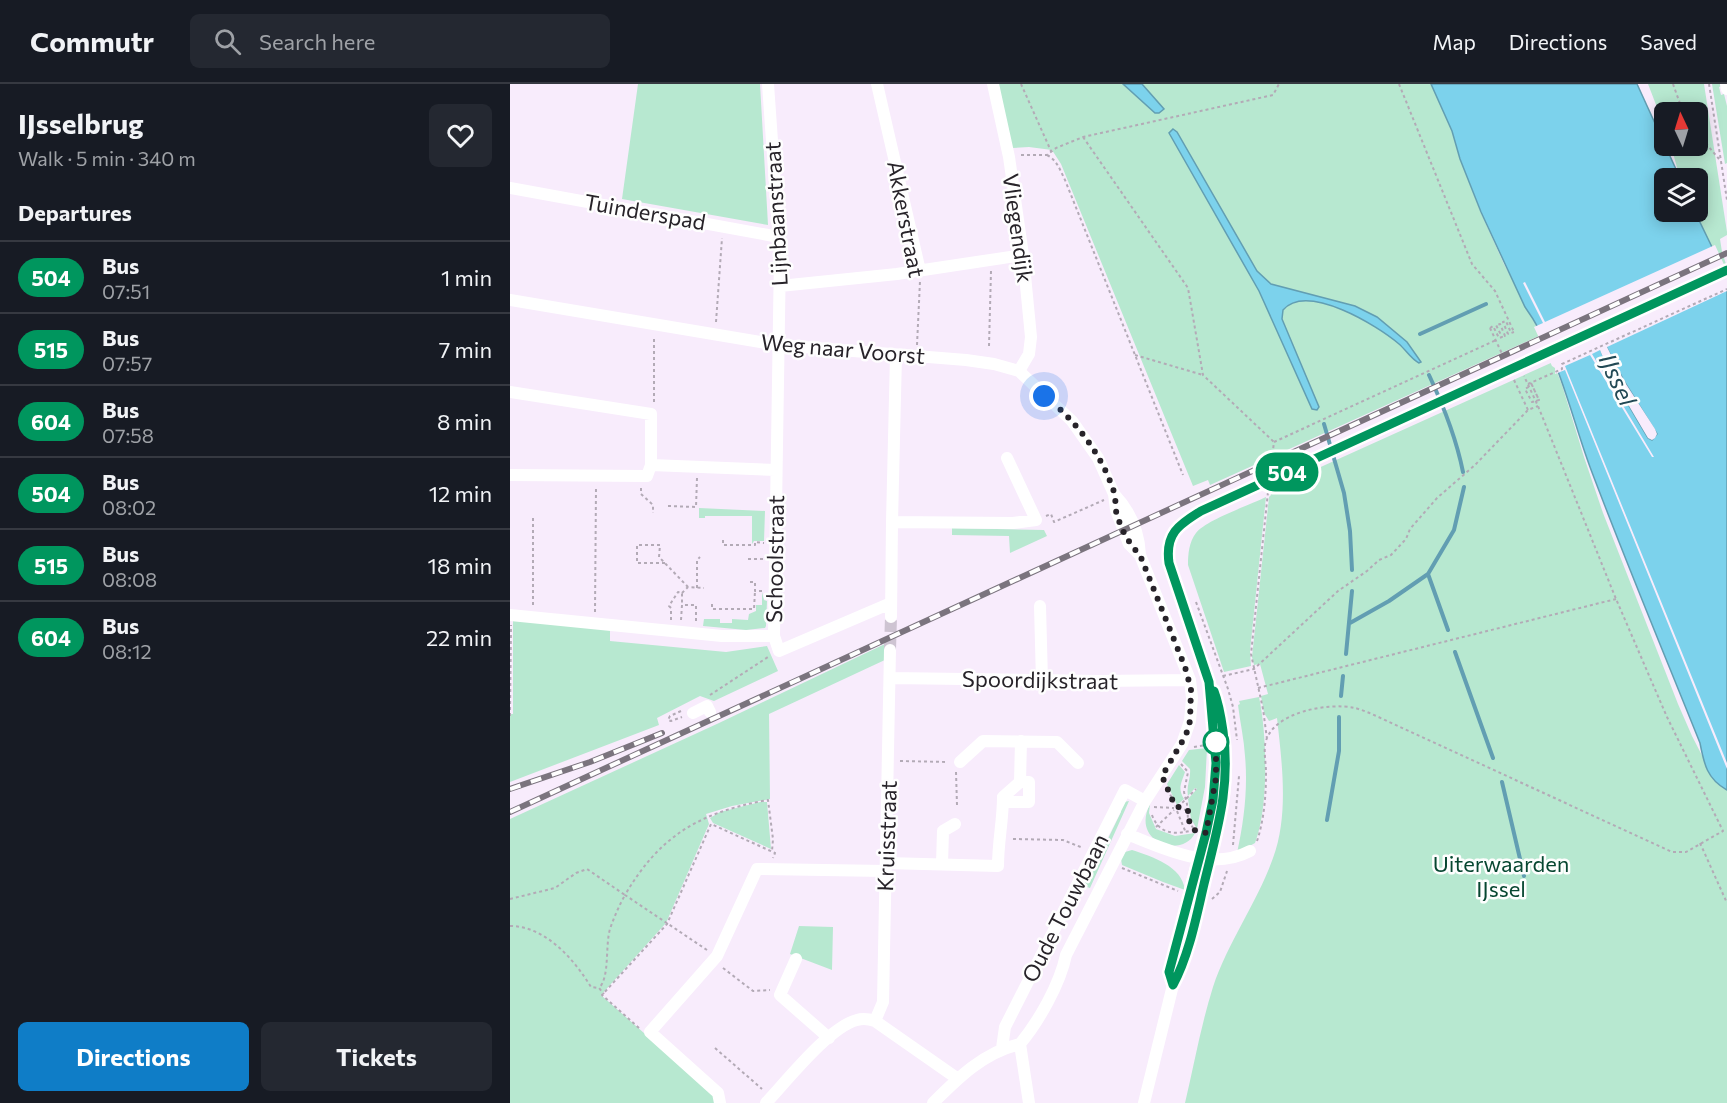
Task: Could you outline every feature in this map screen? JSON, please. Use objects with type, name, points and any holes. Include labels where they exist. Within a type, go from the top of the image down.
[{"type":"street","name":"Lijnbaanstraat","points":[[768,84],[779,237],[778,345]]},
{"type":"street","name":"Akkerstraat","points":[[877,84],[920,271]]},
{"type":"street","name":"Vliegendijk","points":[[993,84],[1009,157],[1023,255],[1031,337],[1029,354],[1019,371]]},
{"type":"street","points":[[1726,84],[1727,89]]},
{"type":"street","name":"Tuinderspad","points":[[510,188],[779,237]]},
{"type":"street","points":[[780,286],[920,271],[1023,255]]},
{"type":"street","points":[[1144,1103],[1173,985],[1179,972],[1205,858],[1205,833],[1224,797],[1225,748],[1217,699],[1209,682],[1172,573],[1168,546],[1174,532],[1201,511],[1727,270]]},
{"type":"street","name":"Weg naar Voorst","points":[[510,300],[778,345],[994,364],[1019,371],[1080,431],[1098,458],[1114,494],[1125,506],[1136,531],[1140,555],[1190,680],[1192,703],[1186,735],[1145,801],[1111,863],[1066,955],[1063,968],[1050,994],[1029,1034],[1020,1044]]},
{"type":"street","name":"Schoolstraat","points":[[778,345],[774,636],[779,651],[891,603]]},
{"type":"street","points":[[891,617],[896,355]]},
{"type":"street","points":[[510,392],[651,414],[651,465],[647,476],[510,475]]},
{"type":"street","points":[[892,522],[1013,523],[1036,520],[1007,458]]},
{"type":"street","points":[[651,465],[776,470]]},
{"type":"street","points":[[1040,606],[1042,681]]},
{"type":"street","points":[[510,615],[734,637],[774,636]]},
{"type":"street","name":"Kruisstraat","points":[[875,1021],[883,1002],[890,650]]},
{"type":"street","name":"Spoordijkstraat","points":[[891,678],[1042,681],[1190,680]]},
{"type":"street","points":[[693,712],[707,706],[710,712]]},
{"type":"street","points":[[958,762],[983,741],[1021,741],[1057,742],[1078,763]]},
{"type":"street","points":[[720,1103],[718,1093],[650,1032],[715,958],[757,869],[942,864],[998,866],[1003,797],[1020,780],[1021,741]]},
{"type":"street","points":[[1003,802],[1029,802],[1029,782],[1020,780]]},
{"type":"street","name":"Oude Touwbaan","points":[[1002,1048],[1005,1027],[1125,790],[1145,801]]},
{"type":"street","points":[[942,864],[943,831],[955,824]]},
{"type":"street","points":[[1127,834],[1171,852],[1205,858],[1230,859],[1250,851]]},
{"type":"street","points":[[796,959],[780,995],[829,1038]]},
{"type":"street","points":[[768,1100],[829,1038],[856,1020],[864,1019],[875,1021],[958,1079]]},
{"type":"street","points":[[933,1103],[971,1068],[1002,1048],[1020,1044],[1029,1103]]},
{"type":"path","points":[[1022,84],[1051,151]]},
{"type":"path","points":[[1047,155],[1083,137],[1273,95],[1279,84]]},
{"type":"path","points":[[1274,442],[1496,340],[1490,328],[1501,323],[1495,291],[1472,264],[1399,84]]},
{"type":"path","points":[[1673,84],[1679,102]]},
{"type":"path","points":[[1709,84],[1727,200]]},
{"type":"path","points":[[1083,137],[1188,288],[1203,375]]},
{"type":"path","points":[[1708,146],[1721,161]]},
{"type":"path","points":[[1009,157],[1028,154],[1047,155],[1058,165],[1183,475]]},
{"type":"path","points":[[1722,167],[1727,166]]},
{"type":"path","points":[[715,334],[723,226]]},
{"type":"path","points":[[989,346],[991,260]]},
{"type":"path","name":"Akkerstraat","points":[[916,356],[920,271]]},
{"type":"path","points":[[1529,385],[1562,369],[1562,364],[1727,289]]},
{"type":"path","points":[[651,414],[654,407],[654,324]]},
{"type":"path","points":[[1135,355],[1203,375],[1274,442]]},
{"type":"path","points":[[1250,851],[1257,841],[1263,813],[1265,748],[1272,730],[1279,724],[1309,710],[1339,706],[1355,708],[1398,726],[1672,852],[1686,852],[1723,831],[1667,717],[1524,375]]},
{"type":"path","points":[[1193,594],[1223,676],[1254,669],[1338,591],[1379,560],[1391,555],[1437,498],[1475,465],[1528,410],[1538,406]]},
{"type":"path","points":[[1270,472],[1274,442]]},
{"type":"path","points":[[668,506],[696,507],[697,466]]},
{"type":"path","points":[[595,624],[596,475]]},
{"type":"path","points":[[1267,739],[1252,647],[1269,482]]},
{"type":"path","points":[[641,483],[642,494],[653,506],[652,513]]},
{"type":"path","points":[[1036,520],[1051,513],[1054,522],[1114,494]]},
{"type":"path","points":[[532,608],[533,515]]},
{"type":"path","points":[[723,540],[723,544],[766,543]]},
{"type":"path","points":[[665,563],[637,563],[637,545],[660,545],[659,558],[665,563],[688,587],[704,588]]},
{"type":"path","points":[[697,588],[697,560],[700,557]]},
{"type":"path","points":[[748,559],[766,559]]},
{"type":"path","points":[[712,604],[712,609],[754,609],[755,582],[750,582]]},
{"type":"path","points":[[676,632],[669,606],[678,592],[688,587]]},
{"type":"path","points":[[755,591],[765,591]]},
{"type":"path","points":[[676,632],[682,605],[682,592]]},
{"type":"path","points":[[1258,688],[1616,599]]},
{"type":"path","points":[[725,604],[725,609]]},
{"type":"path","points":[[738,604],[738,609]]},
{"type":"path","points":[[682,605],[696,605],[696,628]]},
{"type":"path","points":[[510,623],[510,716]]},
{"type":"path","points":[[889,761],[958,762],[957,805]]},
{"type":"path","points":[[1179,762],[1188,772],[1184,784],[1188,819]]},
{"type":"path","points":[[1162,776],[1186,833]]},
{"type":"path","points":[[1157,827],[1196,789]]},
{"type":"path","points":[[599,988],[605,978],[610,929],[625,895],[636,876],[659,849],[684,829],[707,816],[733,807],[768,800],[773,839],[772,851],[775,853],[768,869]]},
{"type":"path","points":[[1188,810],[1151,806],[1152,817],[1157,827],[1172,833],[1205,833],[1234,840]]},
{"type":"path","points":[[707,816],[711,824],[772,851]]},
{"type":"path","points":[[1188,819],[1205,833]]},
{"type":"path","points":[[1182,822],[1188,819]]},
{"type":"path","points":[[604,994],[667,924],[711,824]]},
{"type":"path","points":[[999,838],[1063,840],[1094,853]]},
{"type":"path","points":[[1701,843],[1727,903]]},
{"type":"path","points":[[1111,863],[1157,883],[1195,896],[1213,899],[1220,892],[1230,859]]},
{"type":"path","points":[[510,899],[555,888],[576,873],[587,869],[715,958],[753,991],[769,990],[780,995]]},
{"type":"path","points":[[510,926],[526,927],[542,935],[579,968],[591,987],[599,988],[603,995],[642,1031],[650,1032]]},
{"type":"path","points":[[715,1048],[768,1100]]},
{"type":"green space","points":[[638,84],[760,84],[768,225],[622,199]]},
{"type":"green space","points":[[997,84],[1431,84],[1452,131],[1481,213],[1504,264],[1541,335],[1210,485],[1208,480],[1193,486],[1061,164],[1052,150],[1029,147],[1012,148]]},
{"type":"green space","points":[[1648,84],[1704,84],[1707,102],[1655,102]]},
{"type":"green space","points":[[1712,84],[1721,84],[1722,86],[1719,87],[1721,95],[1724,94],[1727,106],[1727,163],[1725,164]]},
{"type":"green space","points":[[1708,110],[1727,232],[1727,235],[1720,239],[1727,267],[1723,273],[1700,222],[1708,222],[1708,168],[1677,168],[1674,156],[1708,156]]},
{"type":"green space","name":"Uiterwaarden IJssel","points":[[1553,362],[1603,513],[1678,704],[1711,773],[1727,790],[1727,1103],[1185,1103],[1213,987],[1226,954],[1266,875],[1278,841],[1281,824],[1283,789],[1277,718],[1269,721],[1264,713],[1261,696],[1268,694],[1260,664],[1254,665],[1252,657],[1269,497],[1272,489]]},
{"type":"green space","points":[[1266,497],[1250,651],[1251,666],[1224,672],[1188,565],[1189,548],[1201,528]]},
{"type":"green space","points":[[699,508],[765,511],[764,541],[754,541],[752,544],[752,516],[699,518]]},
{"type":"green space","points":[[952,528],[1044,530],[1047,536],[1010,553],[1009,536],[952,535]]},
{"type":"green space","points":[[762,592],[764,600],[767,601],[765,628],[746,630],[703,626],[704,619],[720,619],[720,623],[732,623],[732,619],[748,620],[749,614],[756,611],[756,605],[762,605]]},
{"type":"green space","points":[[513,620],[610,630],[610,641],[726,652],[767,646],[778,671],[714,701],[700,696],[657,718],[659,725],[510,782]]},
{"type":"green space","points":[[887,643],[887,659],[769,714],[770,799],[732,806],[706,814],[709,824],[666,923],[601,995],[714,1095],[715,1103],[510,1103],[510,819]]},
{"type":"green space","points":[[1259,697],[1265,750],[1263,810],[1255,843],[1237,853],[1246,792],[1244,750],[1238,705],[1239,701]]},
{"type":"green space","points":[[1207,748],[1205,787],[1197,829],[1191,819],[1188,799],[1197,789],[1195,788],[1188,796],[1190,769],[1182,761],[1189,750]]},
{"type":"green space","points":[[1179,765],[1185,772],[1180,788],[1184,799],[1177,805],[1167,784]]},
{"type":"green space","points":[[1129,801],[1090,888],[1085,889],[1079,886],[1091,864],[1098,859],[1121,812],[1120,808],[1124,802]]},
{"type":"green space","points":[[767,802],[771,849],[713,823],[710,818],[720,812]]},
{"type":"green space","points":[[1150,804],[1149,813],[1156,829],[1175,836],[1195,833],[1189,841],[1170,846],[1152,837],[1147,829],[1146,818]]},
{"type":"green space","points":[[1132,850],[1157,859],[1172,869],[1183,882],[1185,890],[1122,865],[1121,859],[1125,852]]},
{"type":"green space","points":[[799,926],[833,927],[832,970],[790,954]]},
{"type":"water","points":[[1123,84],[1142,84],[1164,109],[1155,113]]},
{"type":"water","points":[[1431,84],[1637,84],[1654,121],[1654,156],[1670,156],[1675,168],[1654,168],[1654,222],[1700,222],[1727,278],[1727,790],[1715,781],[1708,770],[1700,743],[1590,467],[1563,384],[1547,344],[1525,307],[1481,212],[1460,159],[1452,131]],"holes":[[[1605,344],[1624,381],[1657,434],[1652,440],[1648,438],[1609,372],[1599,345]]]},
{"type":"water","points":[[1173,129],[1177,132],[1257,271],[1271,284],[1355,306],[1377,317],[1407,342],[1421,362],[1411,357],[1389,336],[1342,310],[1308,301],[1294,303],[1283,310],[1282,319],[1319,407],[1317,410],[1312,409],[1259,291],[1169,133]]},
{"type":"pier","points":[[1715,245],[1727,271],[1727,291],[1607,347],[1624,381],[1655,429],[1657,434],[1655,438],[1652,440],[1648,438],[1609,372],[1600,350],[1592,354],[1654,457],[1590,355],[1565,366],[1727,763],[1727,769],[1565,370],[1555,374],[1555,368],[1534,327],[1543,323],[1523,283],[1525,282],[1545,322]]},
{"type":"waterway","points":[[1420,334],[1486,304]]},
{"type":"waterway","points":[[1429,375],[1449,422],[1463,472]]},
{"type":"waterway","points":[[1324,424],[1344,493],[1350,531],[1352,570]]},
{"type":"waterway","points":[[1350,623],[1389,601],[1428,574],[1454,530],[1464,487]]},
{"type":"waterway","points":[[1428,574],[1448,630]]},
{"type":"waterway","points":[[1346,654],[1352,591]]},
{"type":"waterway","points":[[1455,652],[1493,758]]},
{"type":"waterway","points":[[1341,696],[1343,676]]},
{"type":"waterway","points":[[1327,820],[1339,751],[1339,717]]},
{"type":"waterway","points":[[1502,782],[1524,876]]},
{"type":"tunnel","points":[[890,650],[891,617]]},
{"type":"railway","points":[[510,812],[1727,253]]},
{"type":"railway","points":[[510,789],[590,762],[662,733]]},
{"type":"bus line","name":"504","points":[[1214,691],[1221,713],[1225,748],[1224,797],[1199,907],[1173,985],[1169,972],[1206,833],[1216,778],[1216,749],[1208,692],[1209,682],[1169,563],[1168,546],[1174,532],[1182,523],[1201,511],[1727,270]]},
{"type":"route","points":[[1044,396],[1072,421],[1098,458],[1114,494],[1116,510],[1129,544],[1140,555],[1190,680],[1192,698],[1186,735],[1162,776],[1175,806],[1178,809],[1188,810],[1188,819],[1194,830],[1206,833],[1216,778],[1216,742]]},
{"type":"water label","name":"IJssel","points":[[1617,380]]}]
